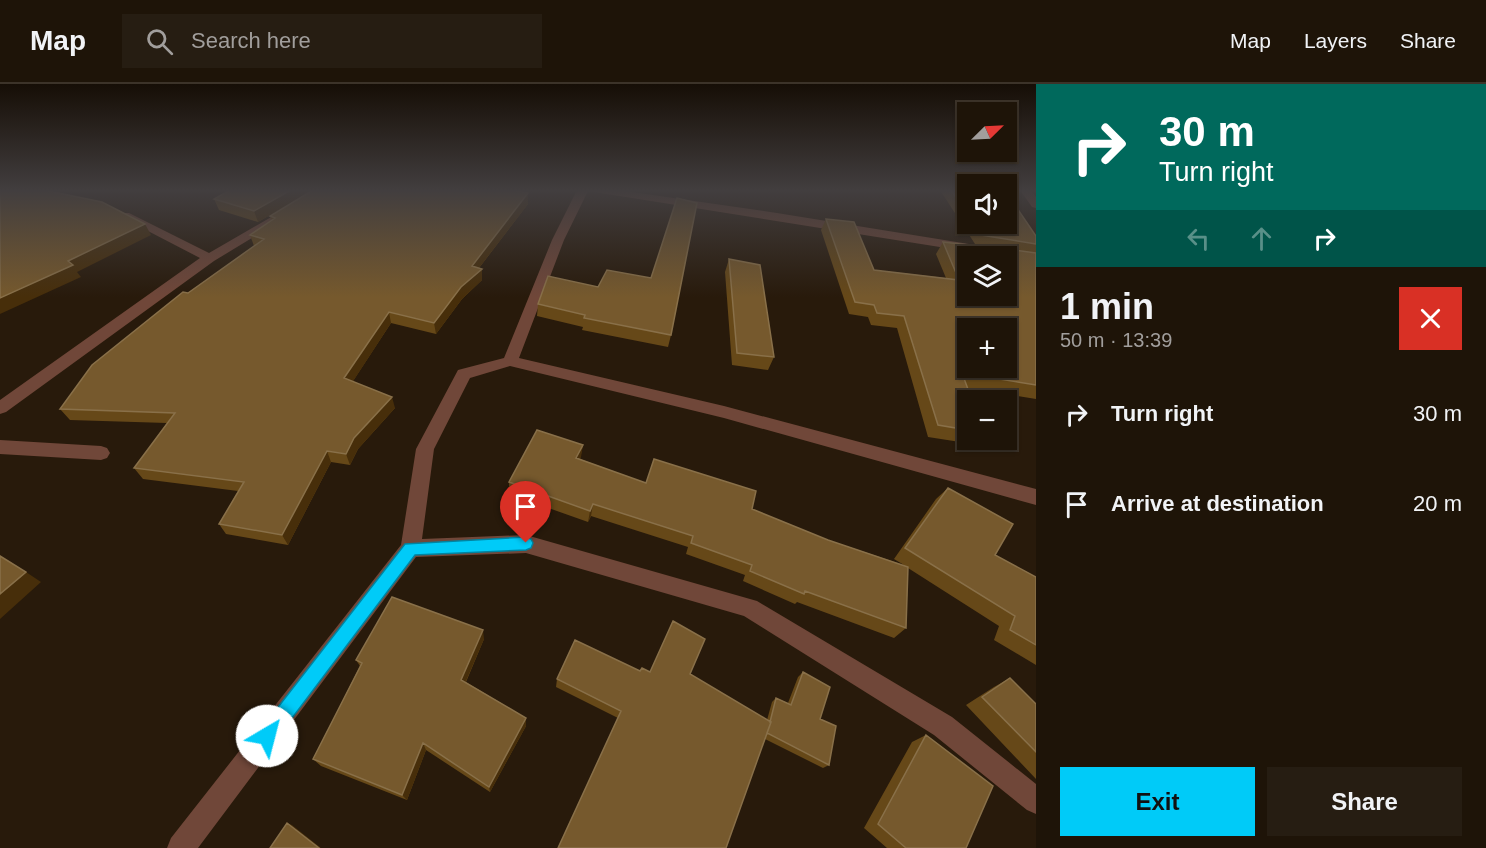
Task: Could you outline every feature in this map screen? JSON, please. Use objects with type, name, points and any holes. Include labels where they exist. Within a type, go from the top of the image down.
[{"type":"street","points":[[146,226],[209,258]]},
{"type":"street","points":[[0,408],[209,258],[265,226]]},
{"type":"street","points":[[510,361],[565,226]]},
{"type":"street","points":[[835,226],[958,246]]},
{"type":"street","points":[[181,848],[411,548],[425,449],[464,374],[510,361],[724,412],[1036,497]]},
{"type":"street","points":[[0,447],[101,453]]},
{"type":"street","points":[[411,548],[526,543],[749,608],[943,726],[1036,801]]},
{"type":"building","points":[[0,226],[142,226],[68,261],[73,265],[0,298]]},
{"type":"building","points":[[264,226],[503,226],[472,266],[482,269],[461,287],[434,323],[389,312],[344,378],[392,397],[354,438],[346,454],[327,451],[282,535],[219,524],[244,482],[134,468],[175,413],[60,409],[92,365],[183,292],[188,293],[264,239],[250,235]]},
{"type":"building","points":[[668,226],[693,226],[671,335],[584,318],[585,315],[538,304],[548,276],[598,287],[607,270],[651,278]]},
{"type":"building","points":[[828,226],[856,226],[874,270],[957,280],[957,306],[1017,306],[1017,250],[1036,253],[1036,385],[993,378],[1017,378],[1017,318],[957,318],[957,378],[964,378],[968,390],[957,390],[957,428],[938,425],[904,316],[877,313],[874,305],[855,302]]},
{"type":"building","points":[[1017,226],[1029,226],[1036,236],[1036,244],[980,234],[1017,234]]},
{"type":"building","points":[[943,242],[977,246],[957,246],[957,275]]},
{"type":"building","points":[[729,259],[760,265],[774,357],[737,353]]},
{"type":"building","points":[[537,430],[583,445],[576,458],[646,483],[654,459],[756,491],[752,509],[828,540],[908,567],[906,628],[805,591],[804,594],[750,571],[752,565],[691,543],[693,536],[593,504],[590,511],[509,482]]},
{"type":"building","points":[[948,488],[1013,524],[995,555],[1036,577],[1036,645],[1010,630],[1015,616],[905,548]]},
{"type":"building","points":[[0,556],[26,572],[0,594]]},
{"type":"building","points":[[392,597],[483,630],[461,680],[526,718],[489,787],[423,743],[402,795],[313,759],[362,663],[356,660]]},
{"type":"building","points":[[673,621],[705,639],[690,674],[771,722],[726,848],[558,848],[621,711],[557,679],[575,640],[640,671],[642,668],[650,672]]},
{"type":"building","points":[[803,672],[830,687],[820,719],[836,726],[829,765],[767,733],[776,698],[791,705]]},
{"type":"building","points":[[1010,678],[1036,704],[1036,752],[982,697]]},
{"type":"building","points":[[926,735],[993,786],[966,848],[906,848],[878,824]]},
{"type":"building","points":[[287,823],[319,848],[270,848]]},
{"type":"route","points":[[267,736],[411,548],[526,543]]}]
